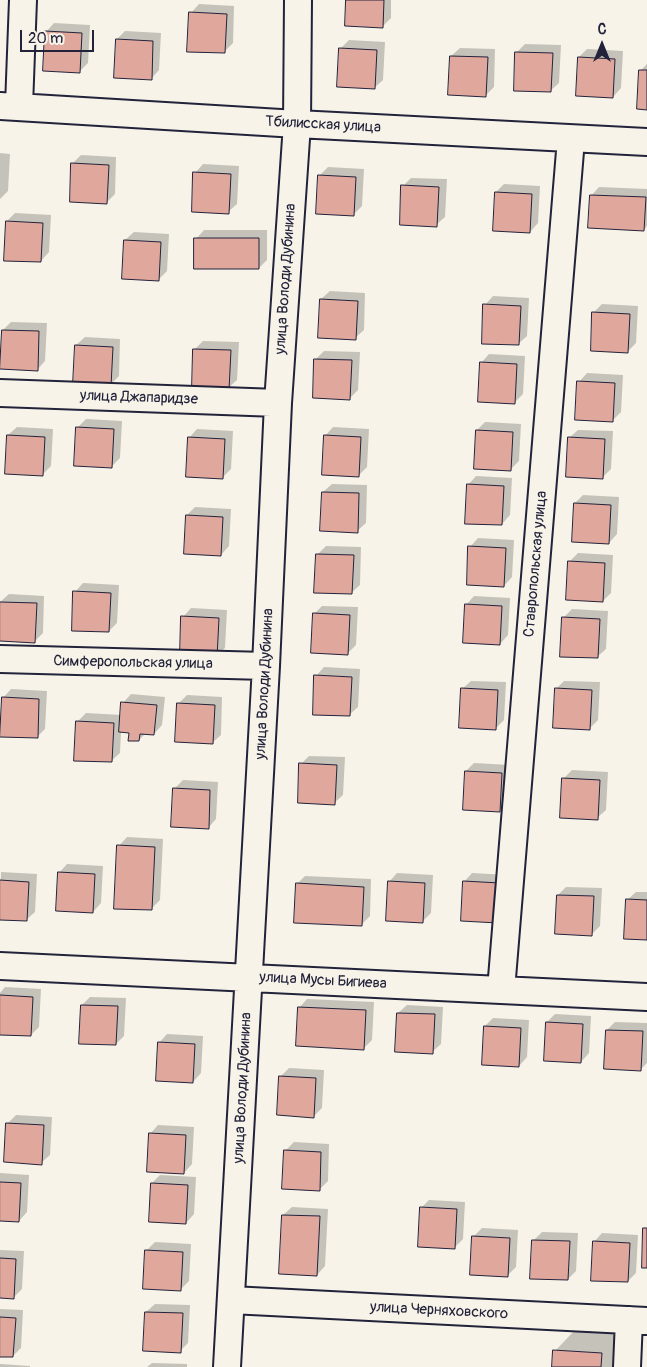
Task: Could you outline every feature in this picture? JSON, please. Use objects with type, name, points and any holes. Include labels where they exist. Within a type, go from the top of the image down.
[{"type":"street","points":[[9,106],[23,0]]},
{"type":"street","name":"улица Володи Дубинина","points":[[228,1367],[266,666],[278,403],[297,124],[298,0]]},
{"type":"street","name":"Тбилисская улица","points":[[9,106],[297,124],[647,142]]},
{"type":"street","name":"Ставропольская улица","points":[[501,990],[571,138]]},
{"type":"street","name":"улица Джапаридзе","points":[[0,393],[278,403]]},
{"type":"street","name":"Симферопольская улица","points":[[0,659],[266,666]]},
{"type":"street","name":"улица Мусы Бигиева","points":[[0,966],[647,997]]},
{"type":"street","name":"улица Черняховского","points":[[231,1300],[638,1321]]},
{"type":"street","points":[[627,1367],[638,1321]]},
{"type":"building","points":[[346,0],[384,0],[383,28],[345,26]]},
{"type":"building","points":[[189,12],[227,14],[225,53],[187,52]]},
{"type":"building","points":[[45,31],[82,33],[80,73],[43,71]]},
{"type":"building","points":[[116,39],[153,41],[152,80],[114,78]]},
{"type":"building","points":[[339,48],[377,50],[375,89],[337,87]]},
{"type":"building","points":[[515,52],[553,53],[551,92],[514,91]]},
{"type":"building","points":[[450,56],[488,57],[486,97],[448,95]]},
{"type":"building","points":[[578,57],[615,59],[613,98],[576,96]]},
{"type":"building","points":[[639,70],[647,70],[647,110],[637,109]]},
{"type":"building","points":[[71,163],[109,165],[107,204],[70,202]]},
{"type":"building","points":[[193,172],[231,174],[229,214],[192,212]]},
{"type":"building","points":[[318,175],[356,177],[354,216],[316,214]]},
{"type":"building","points":[[401,185],[439,187],[437,227],[400,225]]},
{"type":"building","points":[[495,192],[532,194],[530,233],[493,231]]},
{"type":"building","points":[[590,195],[646,197],[644,231],[588,228]]},
{"type":"building","points":[[6,221],[43,223],[41,262],[4,261]]},
{"type":"building","points":[[194,238],[259,238],[259,269],[194,269]]},
{"type":"building","points":[[124,240],[161,242],[159,281],[122,279]]},
{"type":"building","points":[[320,299],[358,301],[356,340],[318,338]]},
{"type":"building","points":[[483,304],[521,306],[519,345],[482,344]]},
{"type":"building","points":[[592,312],[630,314],[628,353],[591,351]]},
{"type":"building","points":[[2,330],[39,331],[38,371],[0,369]]},
{"type":"building","points":[[75,345],[113,347],[111,386],[73,384]]},
{"type":"building","points":[[193,349],[231,350],[229,390],[192,388]]},
{"type":"building","points":[[314,359],[352,360],[350,400],[313,398]]},
{"type":"building","points":[[480,362],[517,364],[515,404],[478,402]]},
{"type":"building","points":[[577,381],[615,383],[613,422],[575,420]]},
{"type":"building","points":[[76,427],[114,429],[112,468],[74,466]]},
{"type":"building","points":[[476,430],[513,432],[511,471],[474,469]]},
{"type":"building","points":[[7,435],[45,437],[43,476],[5,474]]},
{"type":"building","points":[[324,435],[361,437],[359,477],[322,475]]},
{"type":"building","points":[[188,437],[225,439],[223,479],[186,477]]},
{"type":"building","points":[[568,437],[605,439],[603,479],[566,477]]},
{"type":"building","points":[[467,484],[504,486],[502,525],[465,524]]},
{"type":"building","points":[[322,492],[359,493],[358,533],[320,531]]},
{"type":"building","points":[[574,503],[611,505],[609,544],[572,542]]},
{"type":"building","points":[[186,515],[223,517],[221,556],[184,554]]},
{"type":"building","points":[[468,546],[506,548],[504,587],[467,585]]},
{"type":"building","points":[[316,554],[354,555],[352,594],[314,593]]},
{"type":"building","points":[[568,561],[605,563],[603,602],[566,600]]},
{"type":"building","points":[[73,591],[111,593],[109,632],[72,631]]},
{"type":"building","points":[[0,602],[37,603],[35,643],[0,641]]},
{"type":"building","points":[[465,604],[502,606],[500,645],[463,643]]},
{"type":"building","points":[[313,613],[350,615],[348,655],[311,653]]},
{"type":"building","points":[[181,616],[219,618],[217,658],[180,655]]},
{"type":"building","points":[[562,617],[600,619],[598,658],[560,657]]},
{"type":"building","points":[[314,675],[352,677],[350,716],[313,715]]},
{"type":"building","points":[[461,688],[498,690],[496,730],[459,728]]},
{"type":"building","points":[[555,688],[592,690],[590,730],[553,728]]},
{"type":"building","points":[[2,697],[39,699],[38,738],[0,737]]},
{"type":"building","points":[[121,702],[157,705],[154,735],[140,734],[139,741],[128,741],[129,733],[119,732]]},
{"type":"building","points":[[177,703],[215,705],[213,744],[175,742]]},
{"type":"building","points":[[76,721],[114,723],[112,762],[74,761]]},
{"type":"building","points":[[299,763],[337,765],[335,805],[298,803]]},
{"type":"building","points":[[465,771],[502,773],[500,812],[463,810]]},
{"type":"building","points":[[562,778],[600,780],[598,820],[560,818]]},
{"type":"building","points":[[173,788],[210,790],[209,829],[171,827]]},
{"type":"building","points":[[117,845],[155,847],[152,910],[114,909]]},
{"type":"building","points":[[58,872],[95,874],[93,913],[56,911]]},
{"type":"building","points":[[0,880],[29,882],[27,921],[0,920]]},
{"type":"building","points":[[388,881],[425,883],[423,923],[386,921]]},
{"type":"building","points":[[463,881],[500,883],[498,923],[461,921]]},
{"type":"building","points":[[296,883],[364,887],[362,926],[294,923]]},
{"type":"building","points":[[557,895],[594,896],[592,936],[555,934]]},
{"type":"building","points":[[626,899],[647,900],[647,940],[624,939]]},
{"type":"building","points":[[0,995],[33,997],[31,1036],[0,1035]]},
{"type":"building","points":[[81,1005],[118,1006],[116,1045],[79,1044]]},
{"type":"building","points":[[298,1007],[366,1010],[364,1050],[296,1046]]},
{"type":"building","points":[[397,1013],[435,1014],[433,1054],[395,1052]]},
{"type":"building","points":[[546,1022],[583,1024],[581,1063],[544,1061]]},
{"type":"building","points":[[484,1026],[521,1028],[519,1067],[482,1065]]},
{"type":"building","points":[[606,1030],[643,1031],[641,1071],[604,1069]]},
{"type":"building","points":[[158,1042],[195,1044],[193,1083],[156,1081]]},
{"type":"building","points":[[279,1076],[316,1078],[314,1118],[277,1115]]},
{"type":"building","points":[[6,1123],[44,1125],[42,1165],[4,1162]]},
{"type":"building","points":[[149,1133],[186,1135],[184,1174],[147,1172]]},
{"type":"building","points":[[284,1150],[321,1152],[320,1191],[282,1189]]},
{"type":"building","points":[[0,1182],[21,1183],[19,1222],[0,1221]]},
{"type":"building","points":[[151,1183],[188,1185],[186,1224],[149,1222]]},
{"type":"building","points":[[420,1207],[457,1209],[455,1249],[418,1247]]},
{"type":"building","points":[[282,1215],[320,1216],[317,1276],[279,1274]]},
{"type":"building","points":[[643,1228],[647,1228],[647,1268],[642,1268]]},
{"type":"building","points":[[472,1236],[510,1238],[508,1277],[470,1275]]},
{"type":"building","points":[[532,1240],[570,1241],[568,1280],[530,1279]]},
{"type":"building","points":[[593,1241],[630,1243],[628,1282],[591,1281]]},
{"type":"building","points":[[145,1250],[183,1252],[181,1291],[143,1289]]},
{"type":"building","points":[[0,1258],[16,1259],[14,1299],[0,1298]]},
{"type":"building","points":[[145,1312],[183,1313],[181,1353],[143,1351]]},
{"type":"building","points":[[0,1317],[16,1318],[13,1357],[0,1357]]},
{"type":"building","points":[[553,1350],[602,1353],[601,1367],[552,1367]]}]
